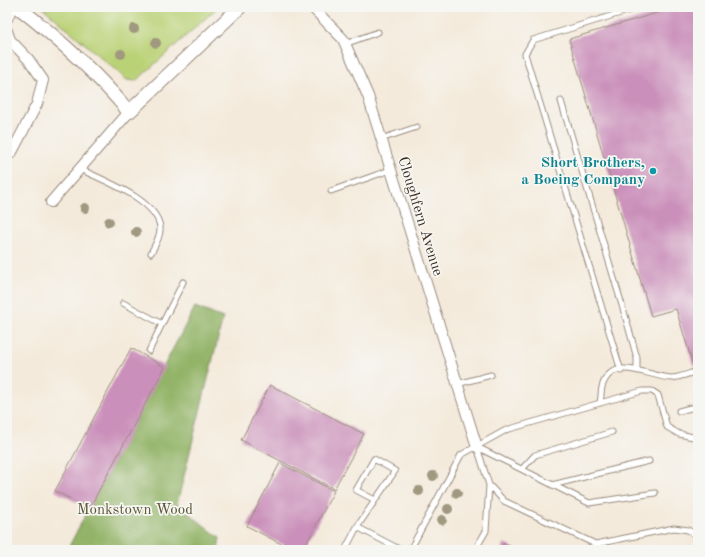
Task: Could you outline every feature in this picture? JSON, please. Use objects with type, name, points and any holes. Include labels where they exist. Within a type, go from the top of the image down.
[{"type":"street","points":[[7,19],[12,7]]},
{"type":"street","points":[[18,7],[62,41],[106,85],[128,112]]},
{"type":"street","points":[[51,202],[128,112],[240,7]]},
{"type":"street","name":"Cloughfern Avenue","points":[[312,7],[343,39],[368,96],[477,447]]},
{"type":"street","points":[[7,31],[10,40],[29,60],[44,80],[37,104],[12,152],[7,156]]},
{"type":"lane","points":[[621,370],[525,54],[533,40],[640,7]]},
{"type":"lane","points":[[345,44],[378,32]]},
{"type":"lane","points":[[561,101],[627,322],[637,358],[637,370]]},
{"type":"lane","points":[[381,139],[417,127]]},
{"type":"lane","points":[[80,169],[132,195],[149,206],[157,218],[160,227],[159,237],[151,253]]},
{"type":"lane","points":[[331,191],[390,170]]},
{"type":"lane","points":[[148,351],[183,282]]},
{"type":"lane","points":[[123,303],[162,324]]},
{"type":"lane","points":[[600,403],[605,382],[610,374],[621,370],[630,368],[672,378],[698,371]]},
{"type":"lane","points":[[457,384],[491,374]]},
{"type":"lane","points":[[410,550],[461,455],[506,430],[642,391],[652,391],[658,395],[667,427],[679,434],[698,438]]},
{"type":"lane","points":[[679,411],[698,406]]},
{"type":"lane","points":[[522,469],[535,455],[612,432]]},
{"type":"lane","points":[[477,447],[589,503],[655,493]]},
{"type":"lane","points":[[475,550],[486,530],[489,486],[477,447]]},
{"type":"lane","points":[[345,550],[357,527],[375,500],[394,470],[374,459],[356,490],[375,500]]},
{"type":"lane","points":[[552,485],[649,461]]},
{"type":"lane","points":[[489,486],[504,501],[608,550]]},
{"type":"lane","points":[[357,527],[401,550]]},
{"type":"lane","points":[[596,544],[674,528],[688,530],[698,536]]},
{"type":"green space","points":[[42,7],[218,7],[136,81],[127,80]]},
{"type":"green space","name":"Monkstown Wood","points":[[195,307],[223,318],[177,504],[220,538],[218,550],[67,550]]},
{"type":"building","name":"Short Brothers, a Boeing Company","points":[[677,7],[698,7],[698,364],[693,365],[676,309],[651,316],[569,39]]},
{"type":"building","points":[[131,348],[165,367],[89,509],[55,491]]},
{"type":"building","points":[[270,385],[364,434],[334,489],[241,440]]},
{"type":"building","points":[[280,463],[334,491],[303,550],[293,550],[247,526]]},
{"type":"building","points":[[504,543],[517,550],[501,550]]},
{"type":"place","name":"Short Brothers, a Boeing Company","points":[[653,171]]}]
